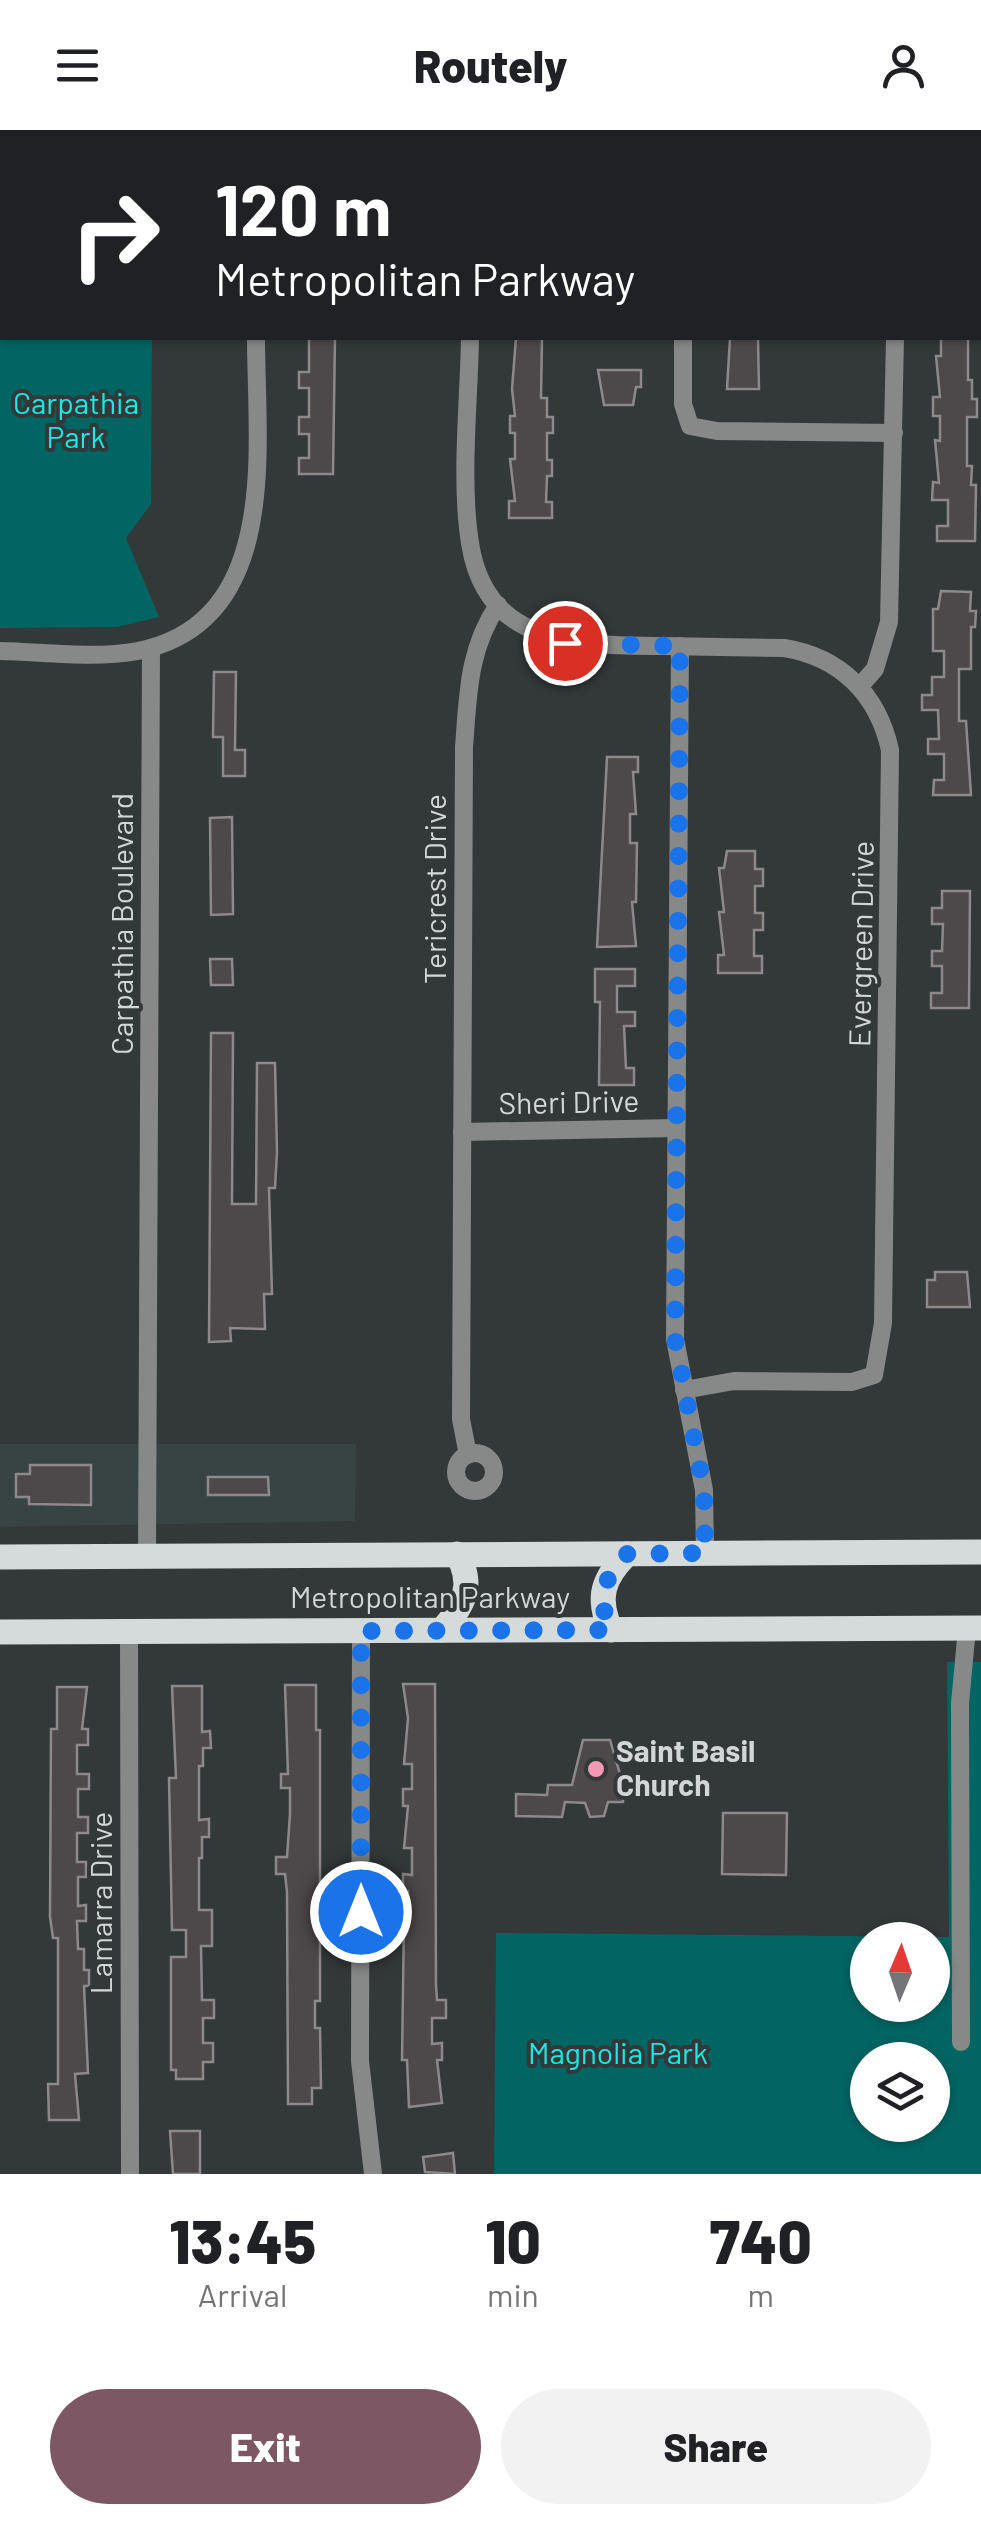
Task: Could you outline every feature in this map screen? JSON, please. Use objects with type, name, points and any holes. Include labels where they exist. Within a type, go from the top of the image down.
[{"type":"main road","name":"Metropolitan Parkway","points":[[0,1556],[981,1552]]},
{"type":"main road","points":[[442,1630],[468,1592],[466,1569],[458,1554]]},
{"type":"main road","points":[[611,1630],[604,1614],[602,1590],[627,1554]]},
{"type":"main road","name":"Metropolitan Parkway","points":[[0,1632],[974,1628]]},
{"type":"street","points":[[0,651],[109,654],[151,648],[187,631],[216,605],[232,585],[248,549],[256,500],[256,340]]},
{"type":"street","points":[[470,340],[470,544],[484,584],[498,605],[530,630],[565,643],[793,649],[838,668],[860,686],[875,669],[889,622],[895,340]]},
{"type":"street","points":[[683,340],[683,404],[690,426],[717,431],[894,434]]},
{"type":"street","name":"Tericrest Drive","points":[[468,1455],[462,1419],[465,731],[472,662],[484,626],[498,605]]},
{"type":"street","points":[[680,646],[675,1339],[704,1490],[705,1553]]},
{"type":"street","name":"Carpathia Boulevard","points":[[147,1556],[151,648]]},
{"type":"street","name":"Evergreen Drive","points":[[684,1390],[734,1382],[852,1382],[874,1375],[879,1361],[884,1303],[892,763],[878,712],[860,686]]},
{"type":"street","name":"Sheri Drive","points":[[462,1132],[676,1128]]},
{"type":"street","points":[[961,2042],[960,1703],[974,1628]]},
{"type":"street","name":"Lamarra Drive","points":[[129,1631],[130,2174]]},
{"type":"street","points":[[361,1631],[360,2060],[373,2174]]},
{"type":"shaded area","points":[[0,1444],[356,1444],[355,1521],[0,1527]]},
{"type":"green space","name":"Carpathia Park","points":[[0,340],[152,340],[151,504],[126,538],[159,617],[117,627],[0,628]]},
{"type":"green space","name":"Magnolia Park","points":[[947,1662],[981,1662],[981,2174],[494,2174],[496,1933],[850,1936],[850,2022],[950,2022]]},
{"type":"building","points":[[309,340],[335,340],[333,474],[299,474],[299,458],[309,458],[309,434],[299,434],[299,417],[309,417],[309,388],[299,388],[299,372],[309,372]]},
{"type":"building","points":[[516,340],[542,340],[541,398],[547,398],[547,417],[553,417],[553,433],[547,433],[547,460],[552,460],[552,476],[547,476],[546,502],[552,502],[552,518],[509,518],[509,501],[515,501],[510,459],[515,459],[515,433],[510,433],[510,416],[515,416],[512,389]]},
{"type":"building","points":[[730,340],[758,340],[759,389],[727,389]]},
{"type":"building","points":[[941,340],[968,340],[968,380],[972,380],[972,399],[977,399],[977,417],[967,417],[967,466],[972,466],[971,485],[976,485],[975,541],[937,541],[937,526],[948,526],[948,500],[932,500],[933,482],[939,483],[935,440],[940,441],[940,416],[933,416],[933,397],[940,397],[936,356],[941,356]]},
{"type":"building","points":[[598,370],[641,370],[641,387],[636,387],[633,405],[604,405]]},
{"type":"building","points":[[941,591],[971,592],[970,611],[976,611],[975,627],[971,627],[971,669],[959,669],[959,721],[966,721],[971,795],[933,795],[934,780],[944,780],[944,754],[928,754],[928,739],[939,739],[938,710],[922,710],[922,695],[932,695],[932,677],[944,677],[944,651],[933,651],[933,609],[938,609]]},
{"type":"building","points":[[214,672],[236,672],[235,750],[245,750],[245,776],[223,776],[223,737],[213,737]]},
{"type":"building","points":[[607,757],[638,757],[638,772],[633,772],[636,814],[630,814],[630,843],[637,843],[636,902],[632,902],[636,946],[597,947]]},
{"type":"building","points":[[232,817],[233,914],[211,915],[210,818]]},
{"type":"building","points":[[727,851],[755,851],[755,869],[763,869],[763,886],[755,886],[755,913],[763,913],[763,930],[754,930],[754,956],[762,956],[762,973],[718,973],[718,955],[724,955],[719,868],[724,868]]},
{"type":"building","points":[[942,891],[970,891],[969,1008],[931,1008],[931,993],[942,993],[942,966],[932,966],[932,951],[942,951],[943,924],[932,924],[932,908],[942,908]]},
{"type":"building","points":[[210,959],[232,959],[233,985],[211,985]]},
{"type":"building","points":[[595,969],[635,969],[635,986],[617,986],[617,1012],[635,1012],[635,1026],[624,1026],[626,1068],[634,1068],[634,1085],[599,1085],[600,1002],[595,1002]]},
{"type":"building","points":[[211,1033],[233,1033],[232,1204],[256,1204],[257,1063],[275,1063],[277,1152],[275,1188],[269,1188],[272,1294],[264,1294],[265,1329],[230,1328],[231,1341],[209,1342]]},
{"type":"building","points":[[935,1272],[967,1272],[970,1307],[927,1307],[927,1280],[935,1280]]},
{"type":"building","points":[[30,1465],[91,1465],[91,1505],[29,1504],[29,1497],[16,1497],[16,1474],[30,1474]]},
{"type":"building","points":[[208,1477],[268,1477],[269,1495],[208,1495]]},
{"type":"building","points":[[403,1684],[435,1684],[436,1985],[437,2000],[446,2000],[446,2018],[432,2018],[432,2044],[442,2043],[442,2060],[437,2060],[442,2103],[409,2107],[407,2060],[402,2060],[404,1918],[408,1918],[408,1891],[403,1891],[403,1874],[412,1875],[412,1848],[404,1848],[408,1806],[403,1806],[403,1789],[412,1789],[412,1764],[404,1764],[408,1718]]},
{"type":"building","points":[[285,1685],[316,1685],[316,1730],[320,1730],[320,2001],[315,2001],[315,2028],[320,2028],[321,2088],[312,2088],[312,2104],[288,2104],[287,1892],[285,1874],[276,1874],[276,1857],[287,1857],[290,1814],[290,1788],[281,1788],[281,1774],[288,1774]]},
{"type":"building","points":[[172,1686],[202,1686],[202,1732],[210,1731],[211,1748],[203,1748],[203,1766],[199,1766],[199,1820],[209,1819],[209,1837],[202,1837],[199,1858],[199,1910],[212,1910],[212,1946],[201,1946],[202,2000],[214,2000],[214,2018],[203,2018],[203,2043],[213,2043],[213,2062],[203,2062],[203,2079],[176,2079],[176,2070],[171,2070],[171,1957],[186,1957],[186,1930],[172,1930],[169,1778],[176,1778]]},
{"type":"building","points":[[57,1687],[87,1687],[82,1729],[88,1729],[88,1745],[77,1745],[77,1774],[89,1774],[89,1789],[78,1789],[78,1817],[88,1817],[88,1833],[77,1833],[77,1862],[86,1862],[86,1877],[78,1877],[78,1906],[86,1905],[86,1921],[77,1921],[78,1949],[84,1949],[84,1970],[89,1970],[89,1986],[84,1986],[88,2073],[75,2074],[79,2120],[49,2120],[48,2084],[58,2084],[58,1938],[53,1938],[50,1917],[51,1729],[57,1729]]},
{"type":"building","name":"Saint Basil Church","points":[[583,1740],[610,1740],[623,1784],[623,1802],[608,1802],[604,1816],[590,1817],[585,1803],[565,1802],[562,1817],[516,1816],[516,1794],[547,1795],[548,1785],[572,1785]]},
{"type":"building","points":[[723,1813],[787,1813],[786,1875],[722,1874]]},
{"type":"building","points":[[170,2131],[200,2131],[200,2174],[173,2174]]},
{"type":"building","points":[[453,2153],[455,2174],[425,2172],[423,2157]]},
{"type":"place","name":"Saint Basil Church","points":[[596,1769]]},
{"type":"route","points":[[361,1912],[361,1631],[611,1630],[604,1614],[602,1590],[606,1578],[627,1554],[705,1553],[704,1490],[675,1339],[680,646],[565,643]]}]
